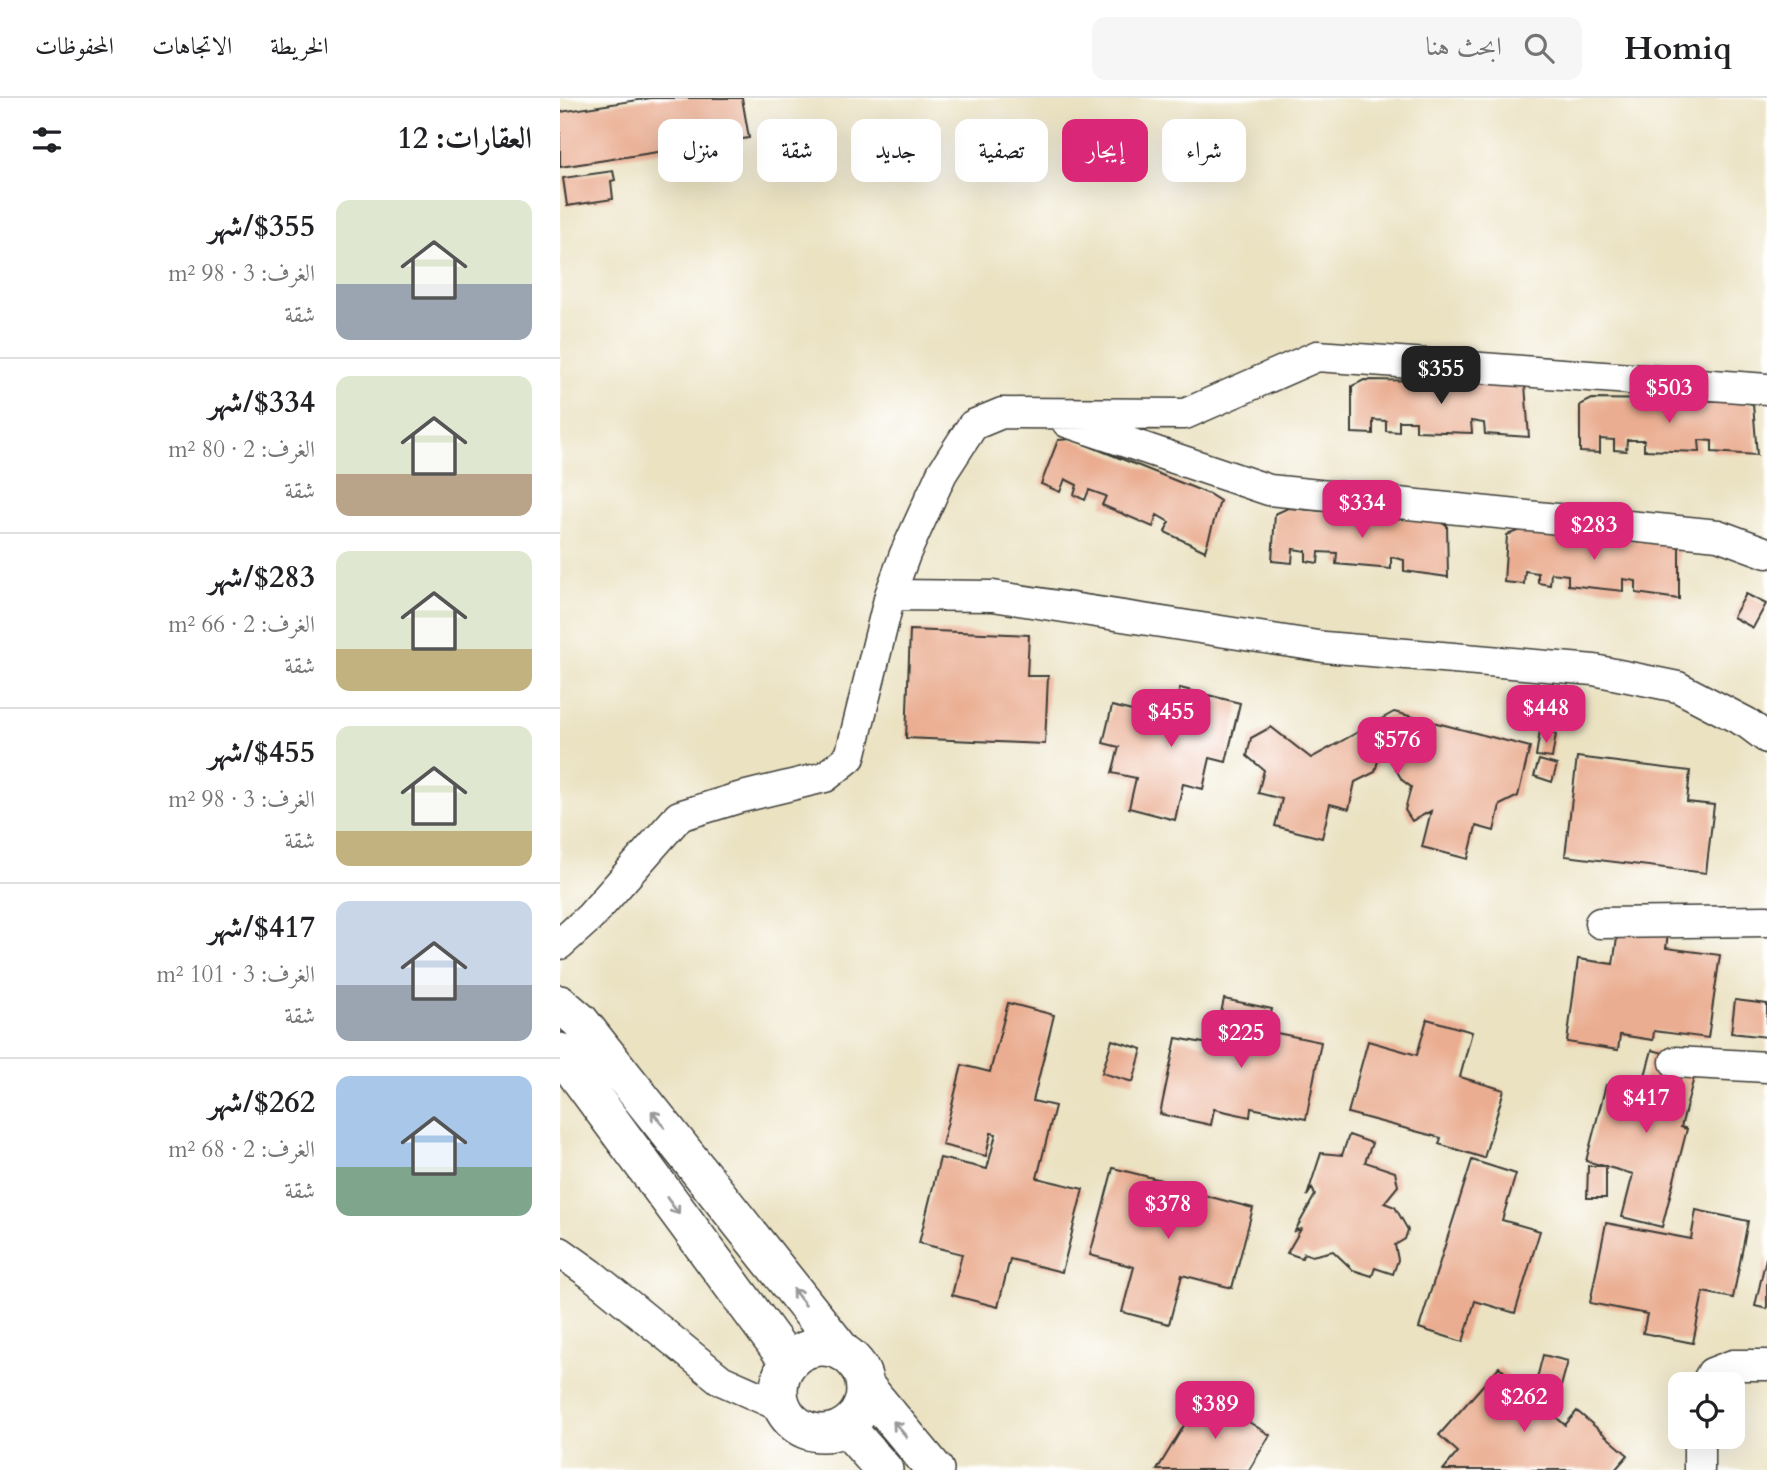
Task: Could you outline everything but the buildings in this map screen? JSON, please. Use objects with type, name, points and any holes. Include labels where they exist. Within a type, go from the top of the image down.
[{"type":"street","points":[[560,944],[590,917],[678,816],[738,798],[825,778],[850,757],[890,595],[905,554],[942,472],[973,425],[1002,413],[1185,414],[1317,356],[1767,389]]},
{"type":"street","points":[[1036,412],[1269,489],[1718,535],[1767,554]]},
{"type":"street","points":[[890,595],[993,596],[1324,647],[1594,670],[1678,687],[1747,723],[1767,738]]},
{"type":"street","points":[[1600,923],[1767,921]]},
{"type":"street","points":[[560,1004],[580,1021],[842,1351],[858,1366],[866,1387],[935,1470]]},
{"type":"street","points":[[560,1052],[788,1361]]},
{"type":"street","points":[[1675,1062],[1767,1067]]},
{"type":"street","points":[[560,1252],[721,1380],[782,1407]]},
{"type":"street","points":[[842,1351],[828,1346],[813,1347],[788,1361],[781,1375],[778,1391],[782,1407],[796,1424],[817,1433],[832,1433],[846,1427],[857,1416],[864,1403],[866,1387]]},
{"type":"street","points":[[1715,1372],[1733,1365],[1767,1365]]},
{"type":"street","points":[[846,1427],[884,1470]]},
{"type":"street","points":[[1699,1449],[1699,1470]]}]
